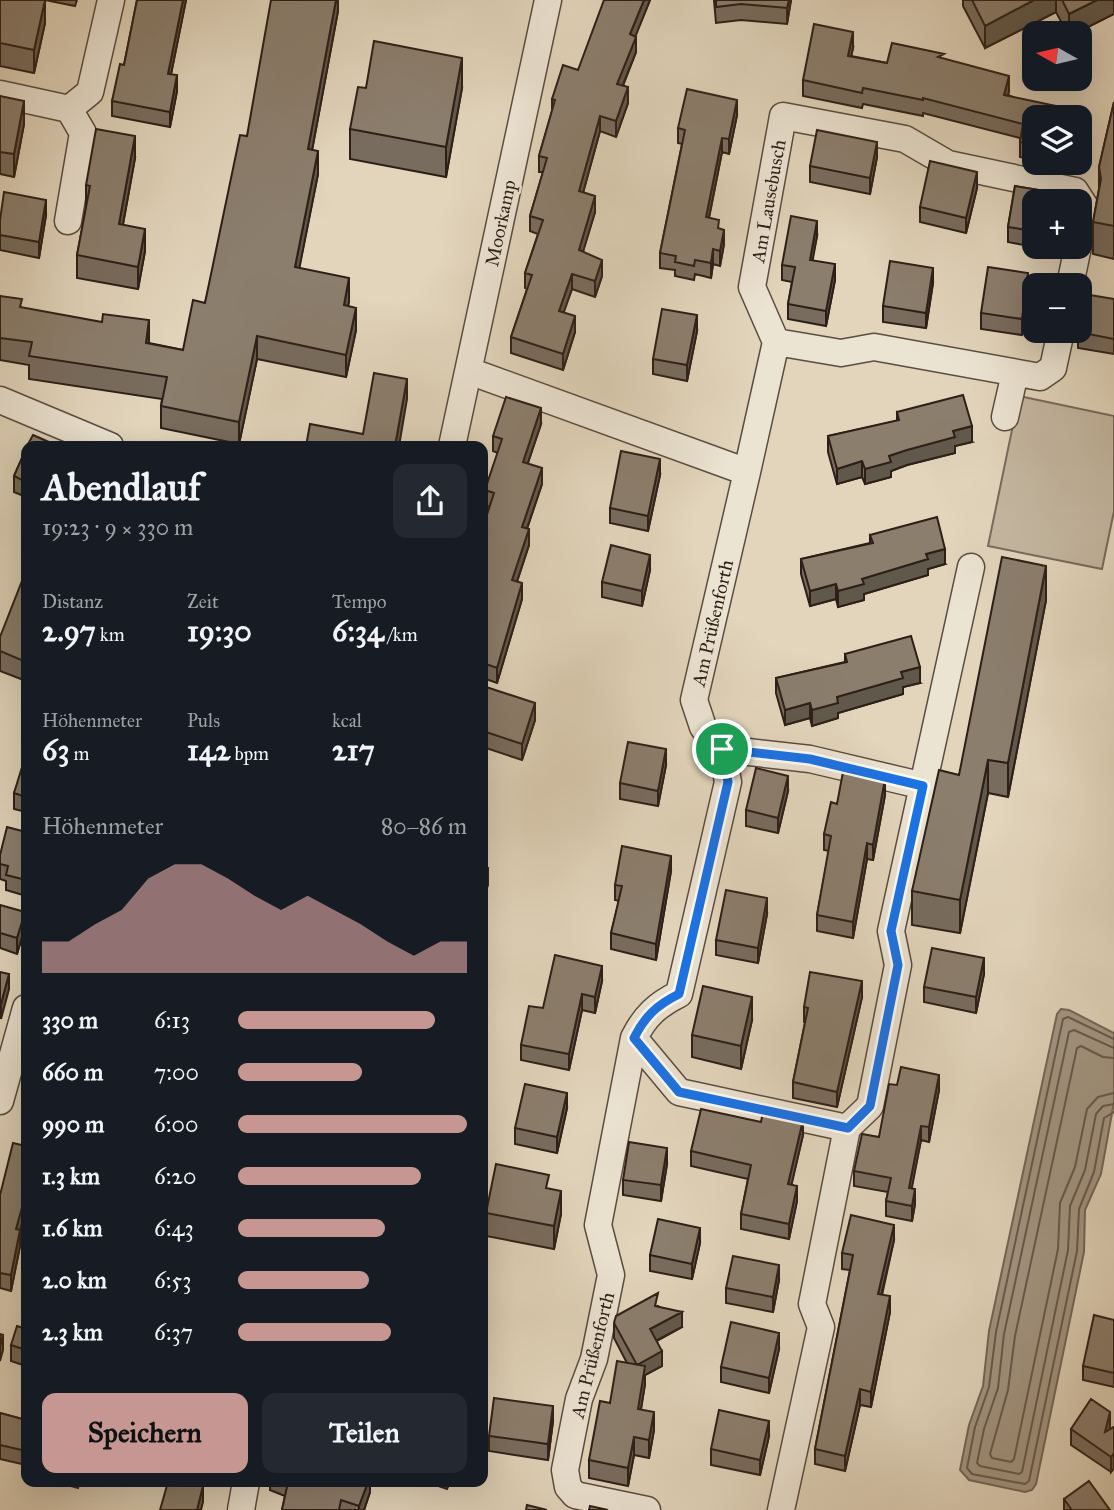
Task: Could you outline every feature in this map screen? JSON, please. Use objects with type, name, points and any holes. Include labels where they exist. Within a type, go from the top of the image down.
[{"type":"street","points":[[69,109],[90,92],[111,0]]},
{"type":"street","name":"Moorkamp","points":[[453,441],[548,0]]},
{"type":"street","points":[[0,93],[69,109],[83,134],[68,221]]},
{"type":"street","name":"Am Lausebusch","points":[[776,342],[752,287],[783,116],[905,139],[948,164],[1066,189]]},
{"type":"street","points":[[469,371],[747,472],[776,342],[841,353],[874,346],[1040,377],[1053,368],[1058,343]]},
{"type":"street","points":[[1005,417],[1014,373]]},
{"type":"street","points":[[0,400],[98,441]]},
{"type":"street","name":"Am Prüßenforth","points":[[647,1510],[585,1499],[575,1495],[565,1479],[579,1399],[594,1359],[611,1275],[598,1225],[634,1038],[643,1019],[660,1004],[679,994],[728,782],[722,749],[704,727],[694,700],[747,472]]},
{"type":"street","points":[[781,1510],[821,1327],[813,1304],[848,1128],[870,1106],[898,965],[891,931],[971,567]]},
{"type":"street","points":[[722,749],[810,759],[923,786]]},
{"type":"street","points":[[0,1101],[21,1027]]},
{"type":"street","points":[[634,1038],[679,1092],[848,1128]]},
{"type":"street","points":[[241,1510],[245,1487]]},
{"type":"shaded area","points":[[1019,396],[1114,416],[1114,511],[1102,569],[988,546]]},
{"type":"water","points":[[1061,1009],[1069,1010],[1114,1033],[1114,1102],[1101,1174],[1085,1210],[1084,1252],[1036,1484],[1032,1490],[1025,1492],[969,1480],[960,1470],[969,1425],[983,1386],[989,1331],[1057,1014]]},
{"type":"building","points":[[0,0],[45,0],[34,50],[0,43]]},
{"type":"building","points":[[137,0],[183,0],[168,74],[177,75],[170,112],[112,101],[120,64],[124,65]]},
{"type":"building","points":[[271,0],[336,0],[308,149],[318,151],[295,267],[349,278],[344,305],[356,308],[346,355],[257,336],[239,422],[161,406],[167,377],[29,356],[32,342],[0,338],[0,296],[22,299],[20,307],[102,322],[103,314],[149,320],[146,343],[183,350],[193,300],[205,303],[240,135],[247,136]]},
{"type":"building","points":[[604,0],[644,0],[630,34],[636,37],[617,84],[628,87],[616,121],[600,116],[579,191],[595,196],[579,250],[602,260],[595,281],[572,274],[559,311],[575,316],[563,354],[511,337],[532,275],[525,273],[543,220],[530,216],[547,158],[539,156],[555,100],[552,99],[563,65],[578,70]]},
{"type":"building","points":[[716,0],[789,0],[787,8],[741,4],[716,7]]},
{"type":"building","points":[[972,0],[1034,0],[985,26]]},
{"type":"building","points":[[1062,0],[1097,0],[1069,14]]},
{"type":"building","points":[[814,24],[853,32],[848,56],[887,63],[892,43],[944,54],[938,57],[1009,76],[1004,95],[1052,105],[1022,105],[1022,124],[923,98],[863,88],[862,93],[803,80]]},
{"type":"building","points":[[374,41],[462,58],[446,147],[350,129],[358,87],[366,88]]},
{"type":"building","points":[[687,89],[737,100],[729,139],[722,138],[706,217],[719,220],[718,228],[724,230],[720,251],[713,249],[711,263],[695,260],[694,266],[675,262],[676,256],[660,253],[685,130],[678,128]]},
{"type":"building","points":[[0,96],[24,101],[14,154],[0,152]]},
{"type":"building","points":[[1114,102],[1114,226],[1093,222],[1101,179],[1099,167]]},
{"type":"building","points":[[96,129],[135,136],[119,224],[145,229],[138,267],[77,255],[90,186],[86,185]]},
{"type":"building","points":[[817,130],[877,142],[870,178],[810,166]]},
{"type":"building","points":[[930,161],[977,172],[966,218],[920,207]]},
{"type":"building","points":[[1015,186],[1033,189],[1022,189],[1022,229],[1008,227]]},
{"type":"building","points":[[4,192],[46,200],[39,242],[0,235]]},
{"type":"building","points":[[791,216],[817,221],[810,260],[835,264],[826,311],[788,304],[795,267],[782,265]]},
{"type":"building","points":[[890,261],[933,268],[926,313],[883,306]]},
{"type":"building","points":[[988,267],[1028,273],[1022,273],[1022,319],[981,313]]},
{"type":"building","points":[[1092,295],[1114,299],[1114,339],[1092,335]]},
{"type":"building","points":[[662,309],[697,315],[687,365],[653,359]]},
{"type":"building","points":[[374,373],[407,379],[396,441],[307,441],[310,424],[363,434]]},
{"type":"building","points":[[963,395],[972,426],[953,431],[955,437],[889,456],[891,462],[865,469],[862,461],[837,469],[828,436],[899,420],[897,412]]},
{"type":"building","points":[[506,397],[541,408],[523,462],[542,468],[522,527],[529,529],[512,580],[522,583],[497,668],[488,665],[488,512],[494,493],[488,491],[488,481],[502,439],[493,436]]},
{"type":"building","points":[[33,435],[47,441],[30,441]]},
{"type":"building","points":[[621,451],[660,459],[648,516],[610,508]]},
{"type":"building","points":[[21,460],[21,480],[14,476]]},
{"type":"building","points":[[937,517],[945,549],[926,554],[928,559],[862,579],[864,584],[838,591],[836,584],[810,591],[801,559],[873,543],[870,535]]},
{"type":"building","points":[[611,545],[650,555],[642,591],[602,582]]},
{"type":"building","points":[[1002,557],[1046,566],[1008,763],[988,760],[960,900],[912,891],[939,770],[959,775]]},
{"type":"building","points":[[21,584],[21,660],[0,651],[0,637]]},
{"type":"building","points":[[911,636],[920,667],[901,672],[903,678],[837,697],[838,703],[812,710],[810,703],[785,710],[776,678],[847,662],[845,654]]},
{"type":"building","points":[[488,688],[535,703],[522,744],[488,733]]},
{"type":"building","points":[[628,742],[666,749],[658,791],[620,783]]},
{"type":"building","points":[[756,768],[788,776],[778,818],[746,810]]},
{"type":"building","points":[[21,770],[21,795],[14,793]]},
{"type":"building","points":[[843,772],[885,779],[873,845],[867,843],[853,922],[817,915],[831,836],[824,834],[831,802],[837,804]]},
{"type":"building","points":[[7,827],[21,831],[21,879],[6,875],[8,866],[0,864]]},
{"type":"building","points":[[622,846],[671,856],[656,944],[611,933],[622,886],[615,885]]},
{"type":"building","points":[[726,890],[767,898],[758,948],[716,940]]},
{"type":"building","points":[[0,905],[21,911],[17,938],[0,933]]},
{"type":"building","points":[[932,948],[984,958],[976,997],[924,987]]},
{"type":"building","points":[[555,955],[602,966],[595,997],[582,994],[569,1054],[521,1045],[529,1006],[543,1008]]},
{"type":"building","points":[[0,972],[9,974],[1,1004],[0,1004]]},
{"type":"building","points":[[810,972],[862,981],[837,1092],[793,1082],[808,1008],[804,1007]]},
{"type":"building","points":[[703,986],[752,997],[741,1046],[692,1035]]},
{"type":"building","points":[[901,1067],[939,1075],[929,1127],[921,1126],[909,1188],[915,1189],[912,1206],[886,1201],[891,1178],[854,1171],[862,1134],[879,1137],[889,1084],[897,1085]]},
{"type":"building","points":[[525,1084],[567,1093],[557,1137],[515,1128]]},
{"type":"building","points":[[701,1109],[761,1122],[763,1111],[803,1120],[788,1184],[797,1186],[789,1224],[741,1214],[751,1165],[691,1151]]},
{"type":"building","points":[[629,1142],[667,1148],[661,1185],[623,1180]]},
{"type":"building","points":[[13,1143],[21,1145],[21,1211],[16,1229],[20,1230],[11,1275],[0,1273],[0,1195]]},
{"type":"building","points":[[496,1164],[549,1175],[546,1188],[561,1191],[554,1226],[488,1213]]},
{"type":"building","points":[[851,1215],[894,1225],[878,1294],[890,1296],[871,1392],[860,1389],[845,1456],[815,1449],[853,1255],[842,1253]]},
{"type":"building","points":[[658,1219],[700,1228],[692,1264],[650,1255]]},
{"type":"building","points":[[733,1256],[779,1265],[773,1297],[726,1288]]},
{"type":"building","points":[[658,1293],[655,1306],[682,1312],[650,1329],[662,1351],[637,1365],[614,1323],[616,1316]]},
{"type":"building","points":[[1094,1315],[1114,1320],[1114,1373],[1083,1366]]},
{"type":"building","points":[[731,1322],[779,1333],[769,1378],[721,1367]]},
{"type":"building","points":[[17,1326],[21,1327],[21,1348],[11,1345]]},
{"type":"building","points":[[617,1361],[645,1366],[638,1409],[654,1412],[649,1440],[634,1437],[628,1468],[589,1460],[600,1401],[610,1403]]},
{"type":"building","points":[[494,1398],[553,1406],[548,1444],[489,1436]]},
{"type":"building","points":[[1091,1399],[1110,1412],[1105,1432],[1114,1427],[1114,1453],[1111,1457],[1071,1429]]},
{"type":"building","points":[[719,1410],[769,1421],[760,1460],[711,1449]]},
{"type":"building","points":[[0,1413],[21,1419],[21,1450],[0,1445]]},
{"type":"building","points":[[1089,1481],[1110,1510],[1070,1510],[1064,1499]]},
{"type":"building","points":[[167,1487],[203,1487],[197,1510],[160,1510]]},
{"type":"building","points":[[287,1487],[366,1487],[359,1506],[341,1500],[339,1510],[282,1510]]},
{"type":"building","points":[[527,1505],[547,1510],[526,1510]]},
{"type":"building","points":[[590,1506],[608,1510],[589,1510]]},
{"type":"route","points":[[722,749],[810,759],[923,786],[891,931],[898,965],[870,1106],[848,1128],[679,1092],[634,1038],[643,1019],[660,1004],[679,994],[728,782],[722,749]]}]
